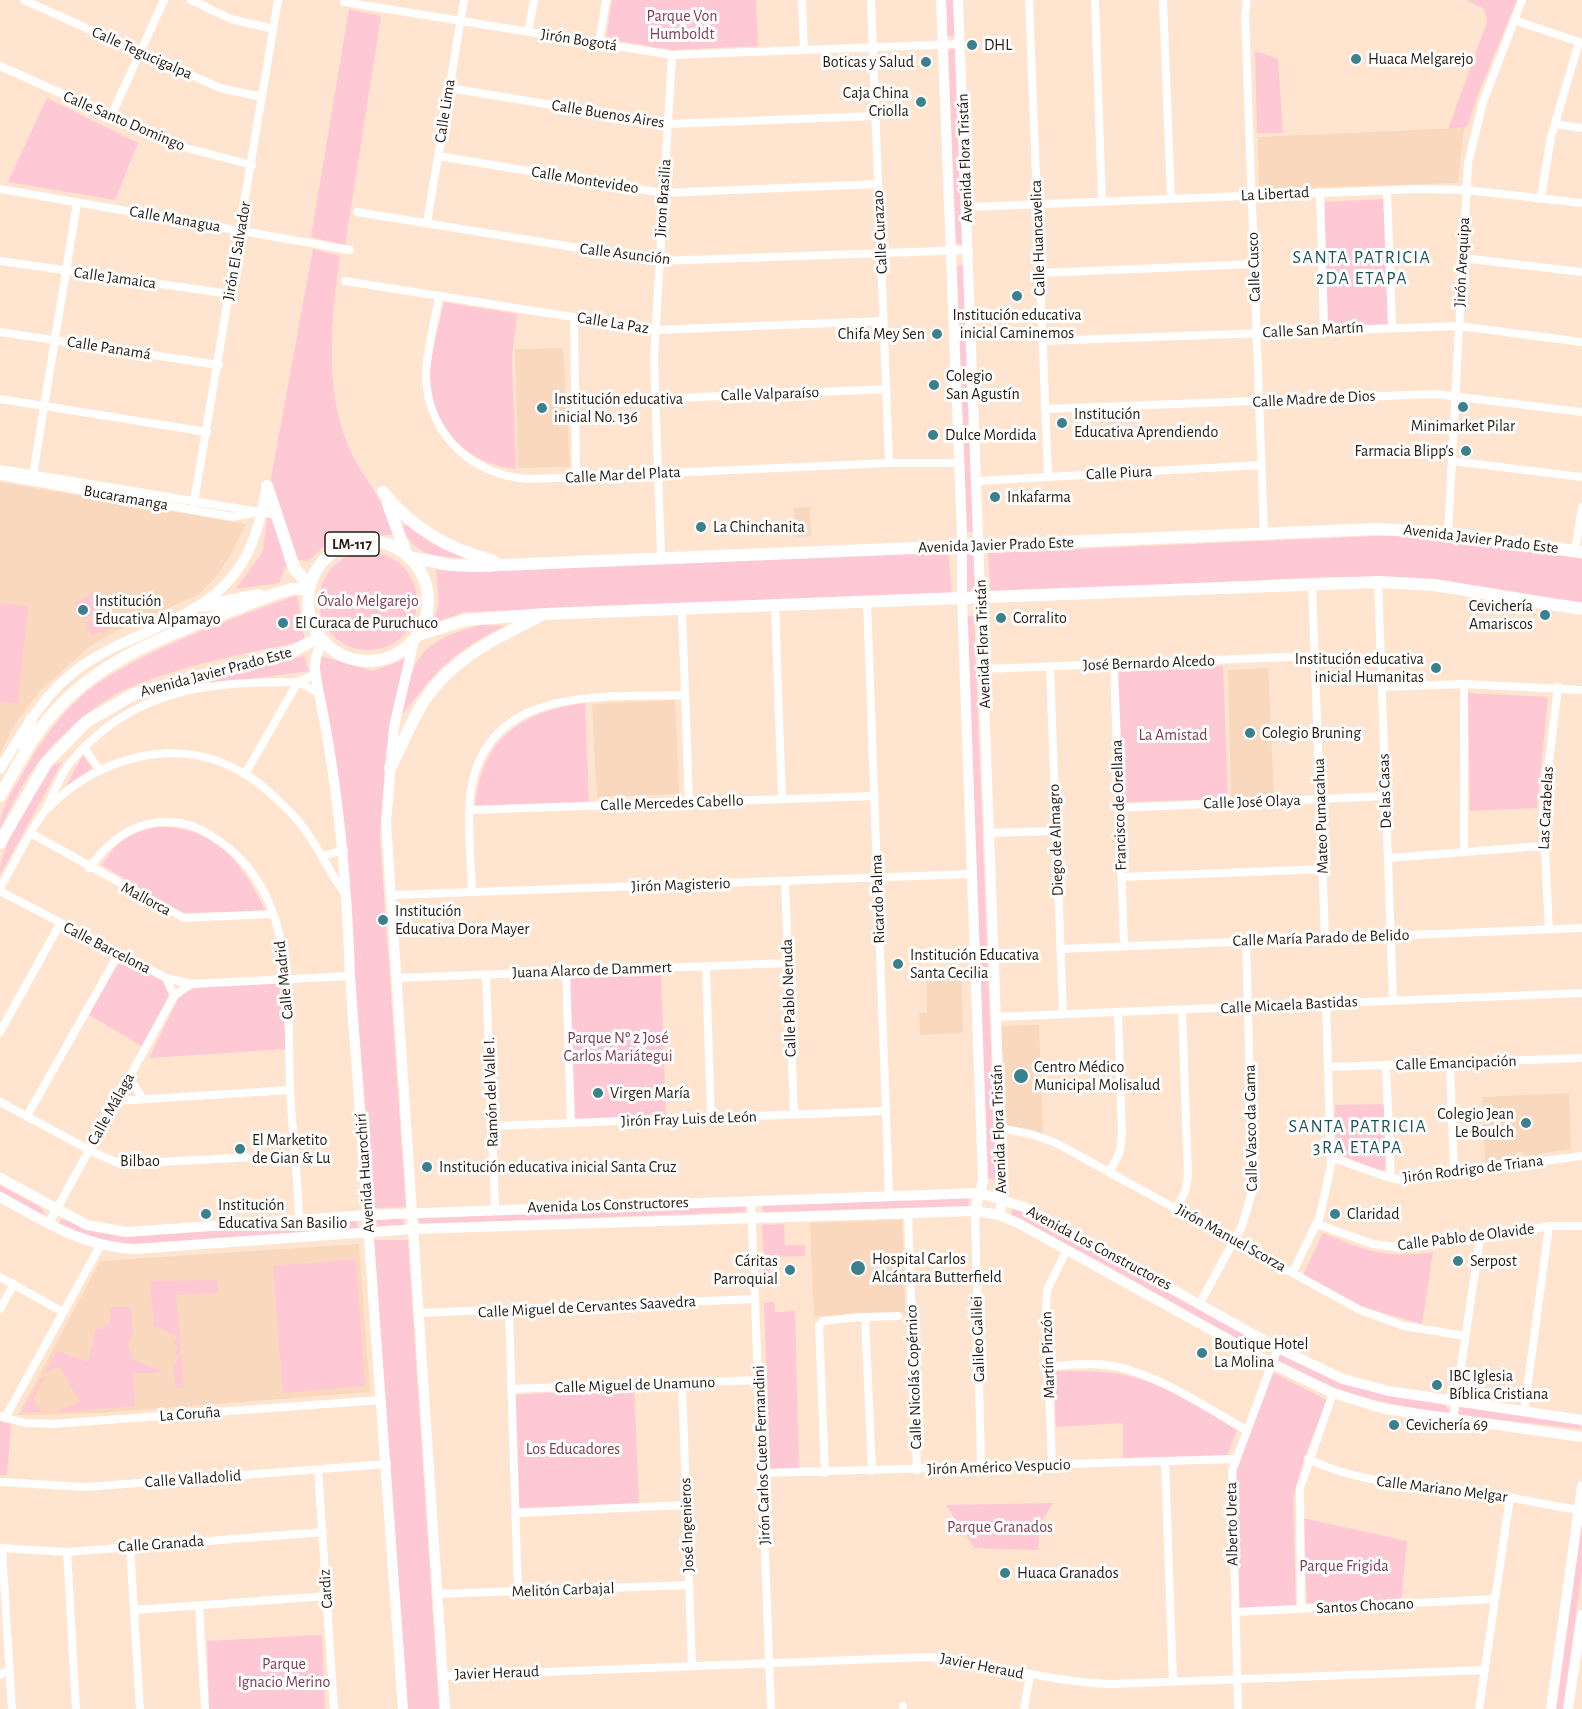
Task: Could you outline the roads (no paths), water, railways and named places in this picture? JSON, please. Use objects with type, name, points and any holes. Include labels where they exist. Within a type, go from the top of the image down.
[{"type":"main road","points":[[267,486],[295,570],[309,587],[309,616],[322,640],[348,658],[377,661],[397,653],[416,637],[465,620],[545,614],[1378,582],[1434,585],[1582,609]]},
{"type":"main road","name":"LM-117","points":[[416,637],[428,608],[427,594],[421,574],[408,557],[383,492],[411,522],[436,540],[465,553],[496,561],[522,562]]},
{"type":"main road","name":"Avenida Javier Prado Este","points":[[408,557],[465,566],[662,556],[962,547],[1377,529],[1448,533],[1579,551]]},
{"type":"main road","name":"LM-117","points":[[309,587],[325,559],[350,544],[380,543],[408,557]]},
{"type":"main road","points":[[0,796],[24,753],[58,707],[106,668],[190,628],[272,595],[291,589],[309,587]]},
{"type":"main road","points":[[203,606],[250,596],[272,595]]},
{"type":"main road","points":[[390,768],[424,700],[444,676],[468,654],[545,614]]},
{"type":"main road","name":"Avenida Javier Prado Este","points":[[0,843],[46,763],[86,722],[134,694],[293,651],[322,640]]},
{"type":"main road","points":[[134,694],[171,693]]},
{"type":"main road","points":[[24,753],[31,719]]},
{"type":"street","name":"Calle Tegucigalpa","points":[[24,0],[220,88],[262,97]]},
{"type":"street","points":[[111,116],[164,0]]},
{"type":"street","points":[[191,0],[231,19],[273,29]]},
{"type":"street","name":"Jirón El Salvador","points":[[194,502],[219,365],[278,0]]},
{"type":"street","name":"Calle Lima","points":[[427,223],[464,0]]},
{"type":"street","points":[[528,32],[534,0]]},
{"type":"street","points":[[599,44],[606,0]]},
{"type":"street","points":[[802,0],[804,50]]},
{"type":"street","name":"Calle Curazao","points":[[871,0],[889,463]]},
{"type":"street","name":"Avenida Flora Tristán","points":[[941,0],[960,463],[962,599],[983,1180],[975,1211]]},
{"type":"street","name":"Avenida Flora Tristán","points":[[958,0],[1000,1128],[1002,1199],[999,1215]]},
{"type":"street","name":"Calle Huancavelica","points":[[1029,0],[1048,477]]},
{"type":"street","points":[[1095,0],[1102,202]]},
{"type":"street","points":[[1163,0],[1171,199]]},
{"type":"street","name":"Calle Cusco","points":[[1247,0],[1245,15],[1264,534]]},
{"type":"street","name":"Jirón Arequipa","points":[[1448,533],[1466,190],[1474,133],[1522,0]]},
{"type":"street","name":"Jirón Bogotá","points":[[344,2],[672,55],[960,44]]},
{"type":"street","points":[[1514,21],[1581,42],[1555,124],[1541,197]]},
{"type":"street","name":"Jiron Brasilia","points":[[662,556],[654,399],[655,330],[672,55]]},
{"type":"street","name":"Calle Santo Domingo","points":[[0,66],[179,146],[252,165]]},
{"type":"street","name":"Calle Buenos Aires","points":[[449,88],[668,124],[875,116]]},
{"type":"street","points":[[1555,124],[1582,128]]},
{"type":"street","name":"Calle Montevideo","points":[[438,156],[663,193],[878,184]]},
{"type":"street","name":"Calle Managua","points":[[0,189],[350,249]]},
{"type":"street","points":[[1387,190],[1392,327]]},
{"type":"street","name":"La Libertad","points":[[966,207],[1387,190],[1466,190],[1582,203]]},
{"type":"street","points":[[1320,192],[1324,329]]},
{"type":"street","points":[[33,475],[77,202]]},
{"type":"street","name":"Calle Asunción","points":[[357,212],[659,261],[969,250]]},
{"type":"street","points":[[1462,258],[1582,272]]},
{"type":"street","name":"Calle Jamaica","points":[[0,261],[230,294]]},
{"type":"street","points":[[1040,273],[1254,264]]},
{"type":"street","name":"Calle La Paz","points":[[345,280],[655,330],[884,321]]},
{"type":"street","name":"Calle Mar del Plata","points":[[439,296],[427,366],[427,384],[433,414],[448,439],[473,462],[503,476],[516,479],[889,463],[960,463]]},
{"type":"street","points":[[574,317],[576,477]]},
{"type":"street","name":"Calle San Martín","points":[[1042,341],[1324,329],[1459,326],[1582,342]]},
{"type":"street","name":"Calle Panamá","points":[[0,332],[219,365]]},
{"type":"street","name":"Calle Valparaíso","points":[[654,399],[887,389]]},
{"type":"street","name":"Calle Madre de Dios","points":[[1045,409],[1396,395],[1455,395],[1582,412]]},
{"type":"street","points":[[0,399],[207,432]]},
{"type":"street","points":[[1452,461],[1582,477]]},
{"type":"street","name":"Calle Piura","points":[[977,481],[1262,465]]},
{"type":"street","name":"Bucaramanga","points":[[0,469],[277,515]]},
{"type":"street","name":"Bucaramanga","points":[[0,477],[233,517],[256,513]]},
{"type":"street","points":[[0,769],[31,719],[78,669],[120,644],[203,606],[220,591],[245,557],[256,534],[256,513],[267,486]]},
{"type":"street","points":[[1579,551],[1582,507]]},
{"type":"street","name":"De las Casas","points":[[1378,582],[1393,1000]]},
{"type":"street","name":"Mateo Pumacahua","points":[[1312,585],[1325,938]]},
{"type":"street","name":"Ricardo Palma","points":[[867,602],[889,1195]]},
{"type":"street","points":[[775,606],[782,799]]},
{"type":"street","points":[[682,609],[689,802]]},
{"type":"street","points":[[416,637],[399,699],[386,822],[445,1709]]},
{"type":"street","name":"Avenida Huarochirí","points":[[322,640],[315,658],[316,674],[344,850],[348,898],[350,976],[387,1464],[402,1709]]},
{"type":"street","name":"José Bernardo Alcedo","points":[[984,669],[1315,656]]},
{"type":"street","name":"Francisco de Orellana","points":[[1114,664],[1124,946]]},
{"type":"street","name":"Diego de Almagro","points":[[1050,667],[1063,1014]]},
{"type":"street","points":[[0,890],[68,764],[136,706],[171,693],[298,682],[316,674]]},
{"type":"street","points":[[298,682],[319,693]]},
{"type":"street","points":[[245,774],[298,682]]},
{"type":"street","points":[[1464,684],[1464,852]]},
{"type":"street","points":[[1382,687],[1464,684],[1582,690]]},
{"type":"street","name":"Las Carabelas","points":[[1549,929],[1542,846],[1543,811],[1558,687]]},
{"type":"street","points":[[472,892],[469,810],[474,778],[488,749],[505,729],[525,714],[550,703],[569,699],[685,695]]},
{"type":"street","points":[[84,748],[99,769]]},
{"type":"street","points":[[44,812],[70,788],[99,769],[121,760],[157,753],[188,754],[217,761],[245,774],[288,810],[322,856],[348,898]]},
{"type":"street","name":"Calle Mercedes Cabello","points":[[469,810],[874,796]]},
{"type":"street","name":"Calle José Olaya","points":[[1119,807],[1385,796]]},
{"type":"street","name":"Calle Madrid","points":[[89,868],[105,847],[122,832],[166,821],[189,825],[213,836],[237,854],[253,871],[273,914],[287,978],[290,1090],[299,1220]]},
{"type":"street","points":[[988,833],[1056,831]]},
{"type":"street","name":"Mallorca","points":[[32,834],[89,868],[184,918],[273,914]]},
{"type":"street","points":[[1388,858],[1542,846]]},
{"type":"street","points":[[322,856],[344,850]]},
{"type":"street","points":[[1122,877],[1323,869]]},
{"type":"street","name":"Jirón Magisterio","points":[[390,895],[972,874]]},
{"type":"street","name":"Calle Pablo Neruda","points":[[785,881],[794,1114]]},
{"type":"street","name":"Calle Barcelona","points":[[0,890],[118,955],[165,978],[174,996]]},
{"type":"street","points":[[0,1032],[60,924]]},
{"type":"street","name":"Calle María Parado de Belido","points":[[1060,949],[1582,928]]},
{"type":"street","name":"Calle Vasco da Gama","points":[[1200,1303],[1234,1241],[1250,1205],[1254,1177],[1246,941]]},
{"type":"street","points":[[27,1116],[118,955]]},
{"type":"street","name":"Juana Alarco de Dammert","points":[[396,978],[788,963]]},
{"type":"street","points":[[706,966],[711,1118]]},
{"type":"street","points":[[566,971],[571,1123]]},
{"type":"street","name":"Ramón del Valle I.","points":[[486,974],[495,1209]]},
{"type":"street","points":[[165,978],[191,984],[350,976]]},
{"type":"street","points":[[174,996],[191,984]]},
{"type":"street","name":"Calle Micaela Bastidas","points":[[995,1017],[1582,993]]},
{"type":"street","name":"Calle Málaga","points":[[49,1223],[174,996]]},
{"type":"street","points":[[1293,1272],[1317,1224],[1331,1157],[1326,1003]]},
{"type":"street","points":[[1176,1209],[1185,1192],[1188,1176],[1182,1010]]},
{"type":"street","points":[[1110,1172],[1120,1151],[1122,1133],[1118,1012]]},
{"type":"street","name":"Calle Emancipación","points":[[1329,1067],[1582,1058]]},
{"type":"street","points":[[1450,1063],[1454,1174]]},
{"type":"street","points":[[1386,1065],[1391,1178]]},
{"type":"street","points":[[129,1078],[143,1099]]},
{"type":"street","points":[[116,1101],[290,1090]]},
{"type":"street","name":"Bilbao","points":[[0,1102],[89,1150],[121,1164],[295,1155]]},
{"type":"street","name":"Jirón Fray Luis de León","points":[[492,1126],[886,1111]]},
{"type":"street","name":"Jirón Manuel Scorza","points":[[1000,1128],[1034,1135],[1056,1143],[1293,1272],[1329,1295],[1383,1320],[1465,1336]]},
{"type":"street","name":"Jirón Rodrigo de Triana","points":[[1331,1157],[1391,1178],[1407,1180],[1582,1156]]},
{"type":"street","name":"Avenida Los Constructores","points":[[0,1178],[87,1225],[126,1232],[368,1215],[495,1209],[979,1193],[1024,1207],[1278,1348],[1343,1379],[1389,1391],[1582,1420]]},
{"type":"street","name":"Avenida Los Constructores","points":[[0,1197],[80,1240],[100,1246],[135,1249],[414,1229],[975,1211],[999,1215],[1067,1249],[1271,1363],[1333,1393],[1385,1409],[1582,1437]]},
{"type":"street","name":"Jirón Carlos Cueto Fernandini","points":[[751,1200],[771,1709]]},
{"type":"street","name":"Galileo Galilei","points":[[975,1211],[981,1467]]},
{"type":"street","name":"Calle Nicolás Copérnico","points":[[908,1212],[917,1470]]},
{"type":"street","name":"Calle Pablo de Olavide","points":[[1317,1224],[1373,1244],[1393,1248],[1480,1239],[1549,1226],[1582,1226]]},
{"type":"street","points":[[1524,1412],[1549,1226]]},
{"type":"street","points":[[1453,1420],[1480,1239]]},
{"type":"street","points":[[2,1417],[100,1246]]},
{"type":"street","name":"Martín Pinzón","points":[[1052,1465],[1047,1290],[1067,1249]]},
{"type":"street","points":[[0,1276],[63,1312]]},
{"type":"street","points":[[0,1309],[14,1284]]},
{"type":"street","name":"Calle Miguel de Cervantes Saavedra","points":[[418,1313],[755,1299]]},
{"type":"street","points":[[509,1311],[518,1592]]},
{"type":"street","points":[[825,1473],[819,1326],[822,1321],[898,1316]]},
{"type":"street","points":[[865,1317],[872,1471]]},
{"type":"street","name":"Alberto Ureta","points":[[1238,1709],[1231,1507],[1232,1471],[1278,1348]]},
{"type":"street","points":[[1049,1366],[1112,1365],[1133,1371],[1168,1386],[1246,1430]]},
{"type":"street","name":"Calle Miguel de Unamuno","points":[[511,1389],[759,1380]]},
{"type":"street","name":"José Ingenieros","points":[[682,1383],[692,1666]]},
{"type":"street","points":[[1301,1609],[1298,1512],[1300,1488],[1308,1459],[1333,1393]]},
{"type":"street","name":"La Coruña","points":[[2,1417],[52,1424],[381,1400]]},
{"type":"street","name":"Jirón Américo Vespucio","points":[[763,1473],[825,1473],[1235,1459]]},
{"type":"street","name":"Calle Mariano Melgar","points":[[1308,1459],[1330,1469],[1369,1480],[1510,1497],[1579,1510]]},
{"type":"street","points":[[1165,1462],[1173,1682]]},
{"type":"street","name":"Calle Valladolid","points":[[0,1482],[86,1487],[387,1464]]},
{"type":"street","name":"Cardiz","points":[[318,1469],[334,1709]]},
{"type":"street","points":[[1551,1709],[1582,1485]]},
{"type":"street","points":[[1479,1709],[1510,1497]]},
{"type":"street","points":[[515,1512],[686,1505]]},
{"type":"street","name":"Calle Granada","points":[[1,1549],[67,1552],[323,1532]]},
{"type":"street","points":[[130,1546],[140,1709]]},
{"type":"street","points":[[1,1549],[12,1709]]},
{"type":"street","points":[[67,1552],[76,1709]]},
{"type":"street","name":"Melitón Carbajal","points":[[437,1594],[689,1585]]},
{"type":"street","points":[[135,1610],[327,1596]]},
{"type":"street","name":"Santos Chocano","points":[[1235,1612],[1495,1599]]},
{"type":"street","points":[[199,1606],[205,1709]]},
{"type":"street","points":[[1568,1709],[1582,1615]]},
{"type":"street","name":"Javier Heraud","points":[[443,1676],[928,1657],[965,1660],[1030,1676],[1074,1683],[1237,1680],[1485,1670]]},
{"type":"street","points":[[0,1675],[10,1669]]},
{"type":"street","points":[[1024,1709],[1030,1676]]},
{"type":"place","name":"DHL","points":[[972,45]]},
{"type":"place","name":"Huaca Melgarejo","points":[[1356,59]]},
{"type":"place","name":"Boticas y Salud","points":[[926,62]]},
{"type":"place","name":"Caja China Criolla","points":[[921,102]]},
{"type":"place","name":"Institución educativa inicial Caminemos","points":[[1017,296]]},
{"type":"place","name":"Chifa Mey Sen","points":[[937,334]]},
{"type":"place","name":"Colegio San Agustín","points":[[934,385]]},
{"type":"place","name":"Minimarket Pilar","points":[[1463,407]]},
{"type":"place","name":"Institución educativa inicial No. 136","points":[[542,408]]},
{"type":"place","name":"Institución Educativa Aprendiendo","points":[[1062,423]]},
{"type":"place","name":"Dulce Mordida","points":[[933,435]]},
{"type":"place","name":"Farmacia Blipp's","points":[[1466,451]]},
{"type":"place","name":"Inkafarma","points":[[995,497]]},
{"type":"place","name":"La Chinchanita","points":[[701,527]]},
{"type":"place","name":"Institución Educativa Alpamayo","points":[[83,610]]},
{"type":"place","name":"Cevichería Amariscos","points":[[1545,615]]},
{"type":"place","name":"Corralito","points":[[1001,618]]},
{"type":"place","name":"El Curaca de Puruchuco","points":[[283,623]]},
{"type":"place","name":"Institución educativa inicial Humanitas","points":[[1436,668]]},
{"type":"place","name":"Colegio Bruning","points":[[1250,733]]},
{"type":"place","name":"Institución Educativa Dora Mayer","points":[[383,920]]},
{"type":"place","name":"Institución Educativa Santa Cecilia","points":[[898,964]]},
{"type":"place","name":"Centro Médico Municipal Molisalud","points":[[1021,1076]]},
{"type":"place","name":"Virgen María","points":[[598,1093]]},
{"type":"place","name":"Colegio Jean Le Boulch","points":[[1526,1123]]},
{"type":"place","name":"El Marketito de Gian & Lu","points":[[240,1149]]},
{"type":"place","name":"Institución educativa inicial Santa Cruz","points":[[427,1167]]},
{"type":"place","name":"Institución Educativa San Basilio","points":[[206,1214]]},
{"type":"place","name":"Claridad","points":[[1335,1214]]},
{"type":"place","name":"Serpost","points":[[1458,1261]]},
{"type":"place","name":"Hospital Carlos Alcántara Butterfield","points":[[858,1268]]},
{"type":"place","name":"Cáritas Parroquial","points":[[790,1270]]},
{"type":"place","name":"Boutique Hotel La Molina","points":[[1202,1353]]},
{"type":"place","name":"IBC Iglesia Bíblica Cristiana","points":[[1437,1385]]},
{"type":"place","name":"Cevichería 69","points":[[1394,1425]]},
{"type":"place","name":"Huaca Granados","points":[[1005,1573]]},
{"type":"district","name":"SANTA PATRICIA 2DA ETAPA","points":[[1362,268]]},
{"type":"district","name":"SANTA PATRICIA 3RA ETAPA","points":[[1358,1137]]},
{"type":"park label","name":"Parque Von Humboldt","points":[[682,25]]},
{"type":"park label","name":"Óvalo Melgarejo","points":[[368,601]]},
{"type":"park label","name":"La Amistad","points":[[1173,735]]},
{"type":"park label","name":"Parque Nº 2 José Carlos Mariátegui","points":[[618,1047]]},
{"type":"park label","name":"Los Educadores","points":[[573,1449]]},
{"type":"park label","name":"Parque Granados","points":[[1000,1527]]},
{"type":"park label","name":"Parque Frigida","points":[[1344,1566]]},
{"type":"park label","name":"Parque Ignacio Merino","points":[[284,1673]]}]
